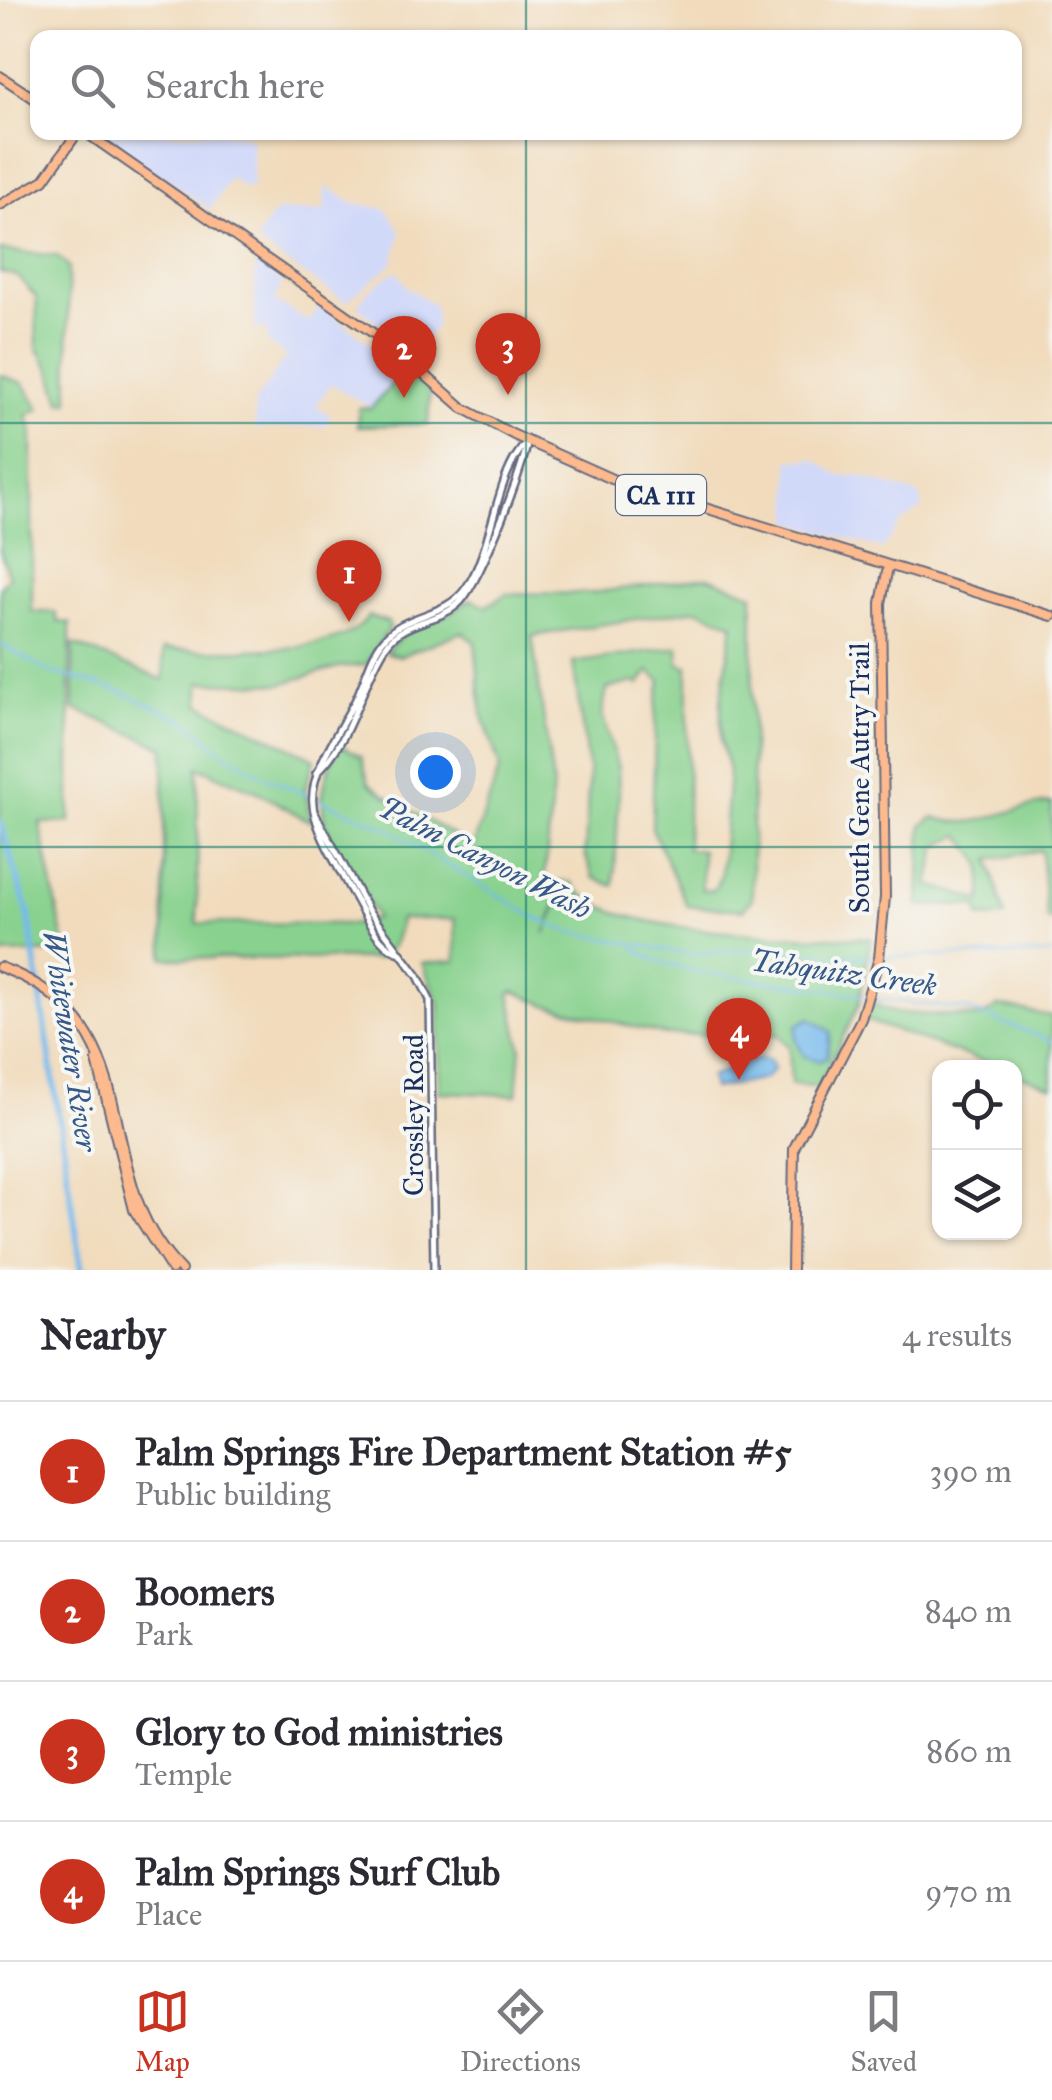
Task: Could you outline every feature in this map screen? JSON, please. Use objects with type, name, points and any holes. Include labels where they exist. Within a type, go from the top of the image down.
[{"type":"main road","points":[[0,76],[30,96]]},
{"type":"main road","points":[[0,204],[44,180],[76,140]]},
{"type":"main road","name":"CA 111","points":[[94,140],[394,347],[463,408],[498,427],[612,479],[888,568]]},
{"type":"main road","points":[[888,568],[1052,616]]},
{"type":"main road","name":"South Gene Autry Trail","points":[[792,1270],[794,1148],[861,1019],[881,939],[885,897],[881,602],[888,568]]},
{"type":"main road","points":[[0,969],[48,989],[89,1038],[108,1076],[139,1207],[162,1248],[181,1270]]},
{"type":"main road","points":[[89,1038],[134,1210],[172,1270]]},
{"type":"street","name":"Crossley Road","points":[[434,1270],[432,1007],[410,967],[368,910],[314,810],[312,787],[316,773],[361,700],[389,642],[407,627],[445,614],[470,592],[527,442]]},
{"type":"shaded area","points":[[109,140],[250,140],[253,185],[245,188],[230,178],[210,209]]},
{"type":"shaded area","points":[[326,186],[353,203],[386,209],[401,231],[393,263],[346,302],[259,244],[257,237],[276,211],[325,211]]},
{"type":"shaded area","points":[[261,264],[282,283],[274,301],[309,321],[320,306],[404,369],[371,408],[331,384],[316,406],[331,416],[325,426],[255,429],[255,402],[286,356],[267,342],[267,329],[255,329],[255,267]]},
{"type":"shaded area","points":[[396,270],[407,287],[435,306],[435,328],[412,353],[358,306],[367,292]]},
{"type":"shaded area","points":[[814,459],[840,476],[860,476],[920,495],[923,508],[901,522],[883,549],[791,522],[789,460]]},
{"type":"green space","points":[[0,250],[57,256],[68,266],[69,402],[61,401],[50,368],[37,348],[36,297],[17,276],[0,272]]},
{"type":"green space","points":[[404,371],[430,391],[428,424],[357,426],[359,408],[371,408]]},
{"type":"green space","points":[[0,375],[23,383],[40,409],[27,415],[32,430],[32,612],[55,612],[58,622],[70,623],[70,822],[40,823],[66,952],[0,954],[0,587],[9,577],[0,551]]},
{"type":"green space","points":[[708,577],[753,594],[752,898],[743,910],[687,906],[652,828],[656,706],[661,681],[649,671],[639,685],[633,682],[607,689],[602,714],[618,768],[614,886],[594,878],[585,855],[589,774],[573,663],[678,647],[679,664],[688,666],[687,849],[702,850],[702,890],[714,890],[721,875],[729,771],[721,742],[721,701],[733,624],[697,609],[532,636],[553,784],[544,886],[565,881],[545,934],[560,898],[570,902],[567,888],[571,882],[591,901],[624,915],[664,924],[710,931],[871,938],[859,1004],[819,1087],[791,1084],[789,1046],[777,1034],[666,1035],[546,1005],[514,991],[510,994],[521,1047],[517,1095],[439,1092],[439,1004],[422,963],[456,961],[455,919],[400,919],[391,948],[377,959],[164,958],[164,747],[74,709],[73,644],[164,680],[163,649],[305,646],[354,630],[368,616],[388,622],[390,627],[366,665],[338,667],[281,684],[200,682],[200,703],[207,708],[315,759],[305,788],[311,822],[254,790],[198,767],[197,923],[365,924],[376,917],[337,851],[323,813],[328,770],[340,745],[361,756],[369,783],[382,793],[473,847],[500,767],[482,714],[475,643],[462,632],[401,656],[386,653],[395,643],[470,599],[487,606],[506,594],[591,593]]},
{"type":"green space","points":[[1052,803],[1052,920],[1047,919],[1041,850],[990,860],[1005,917],[980,918],[977,906],[919,905],[922,825],[934,817],[965,822]],"holes":[[[961,835],[982,865],[982,901],[929,885],[937,847]]]},
{"type":"green space","points":[[871,1003],[897,1013],[981,1017],[999,1006],[1052,1016],[1052,1087],[1022,1076],[1022,1060],[978,1060],[865,1020]]},
{"type":"water","points":[[810,1018],[831,1032],[827,1058],[820,1061],[804,1056],[796,1039],[797,1025]]},
{"type":"water","points":[[758,1058],[770,1060],[773,1070],[764,1079],[713,1089],[710,1077]]},
{"type":"waterway","name":"Palm Canyon Wash","points":[[0,643],[45,670],[119,691],[188,722],[221,751],[267,778],[383,826],[539,920],[571,932],[687,954],[746,950],[876,957]]},
{"type":"waterway","name":"Whitewater River","points":[[0,822],[28,912],[82,1270]]},
{"type":"waterway","name":"Tahquitz Creek","points":[[634,947],[651,958],[707,973],[863,996]]},
{"type":"waterway","name":"Palm Canyon Wash","points":[[884,957],[1052,954]]},
{"type":"waterway","name":"Tahquitz Creek","points":[[870,998],[969,1010],[1052,1041]]},
{"type":"place","name":"Glory to God ministries","points":[[508,395]]},
{"type":"place","name":"Boomers","points":[[404,398]]},
{"type":"place","name":"Palm Springs Fire Department Station #5","points":[[349,622]]},
{"type":"place","name":"Palm Springs Surf Club","points":[[739,1080]]}]
